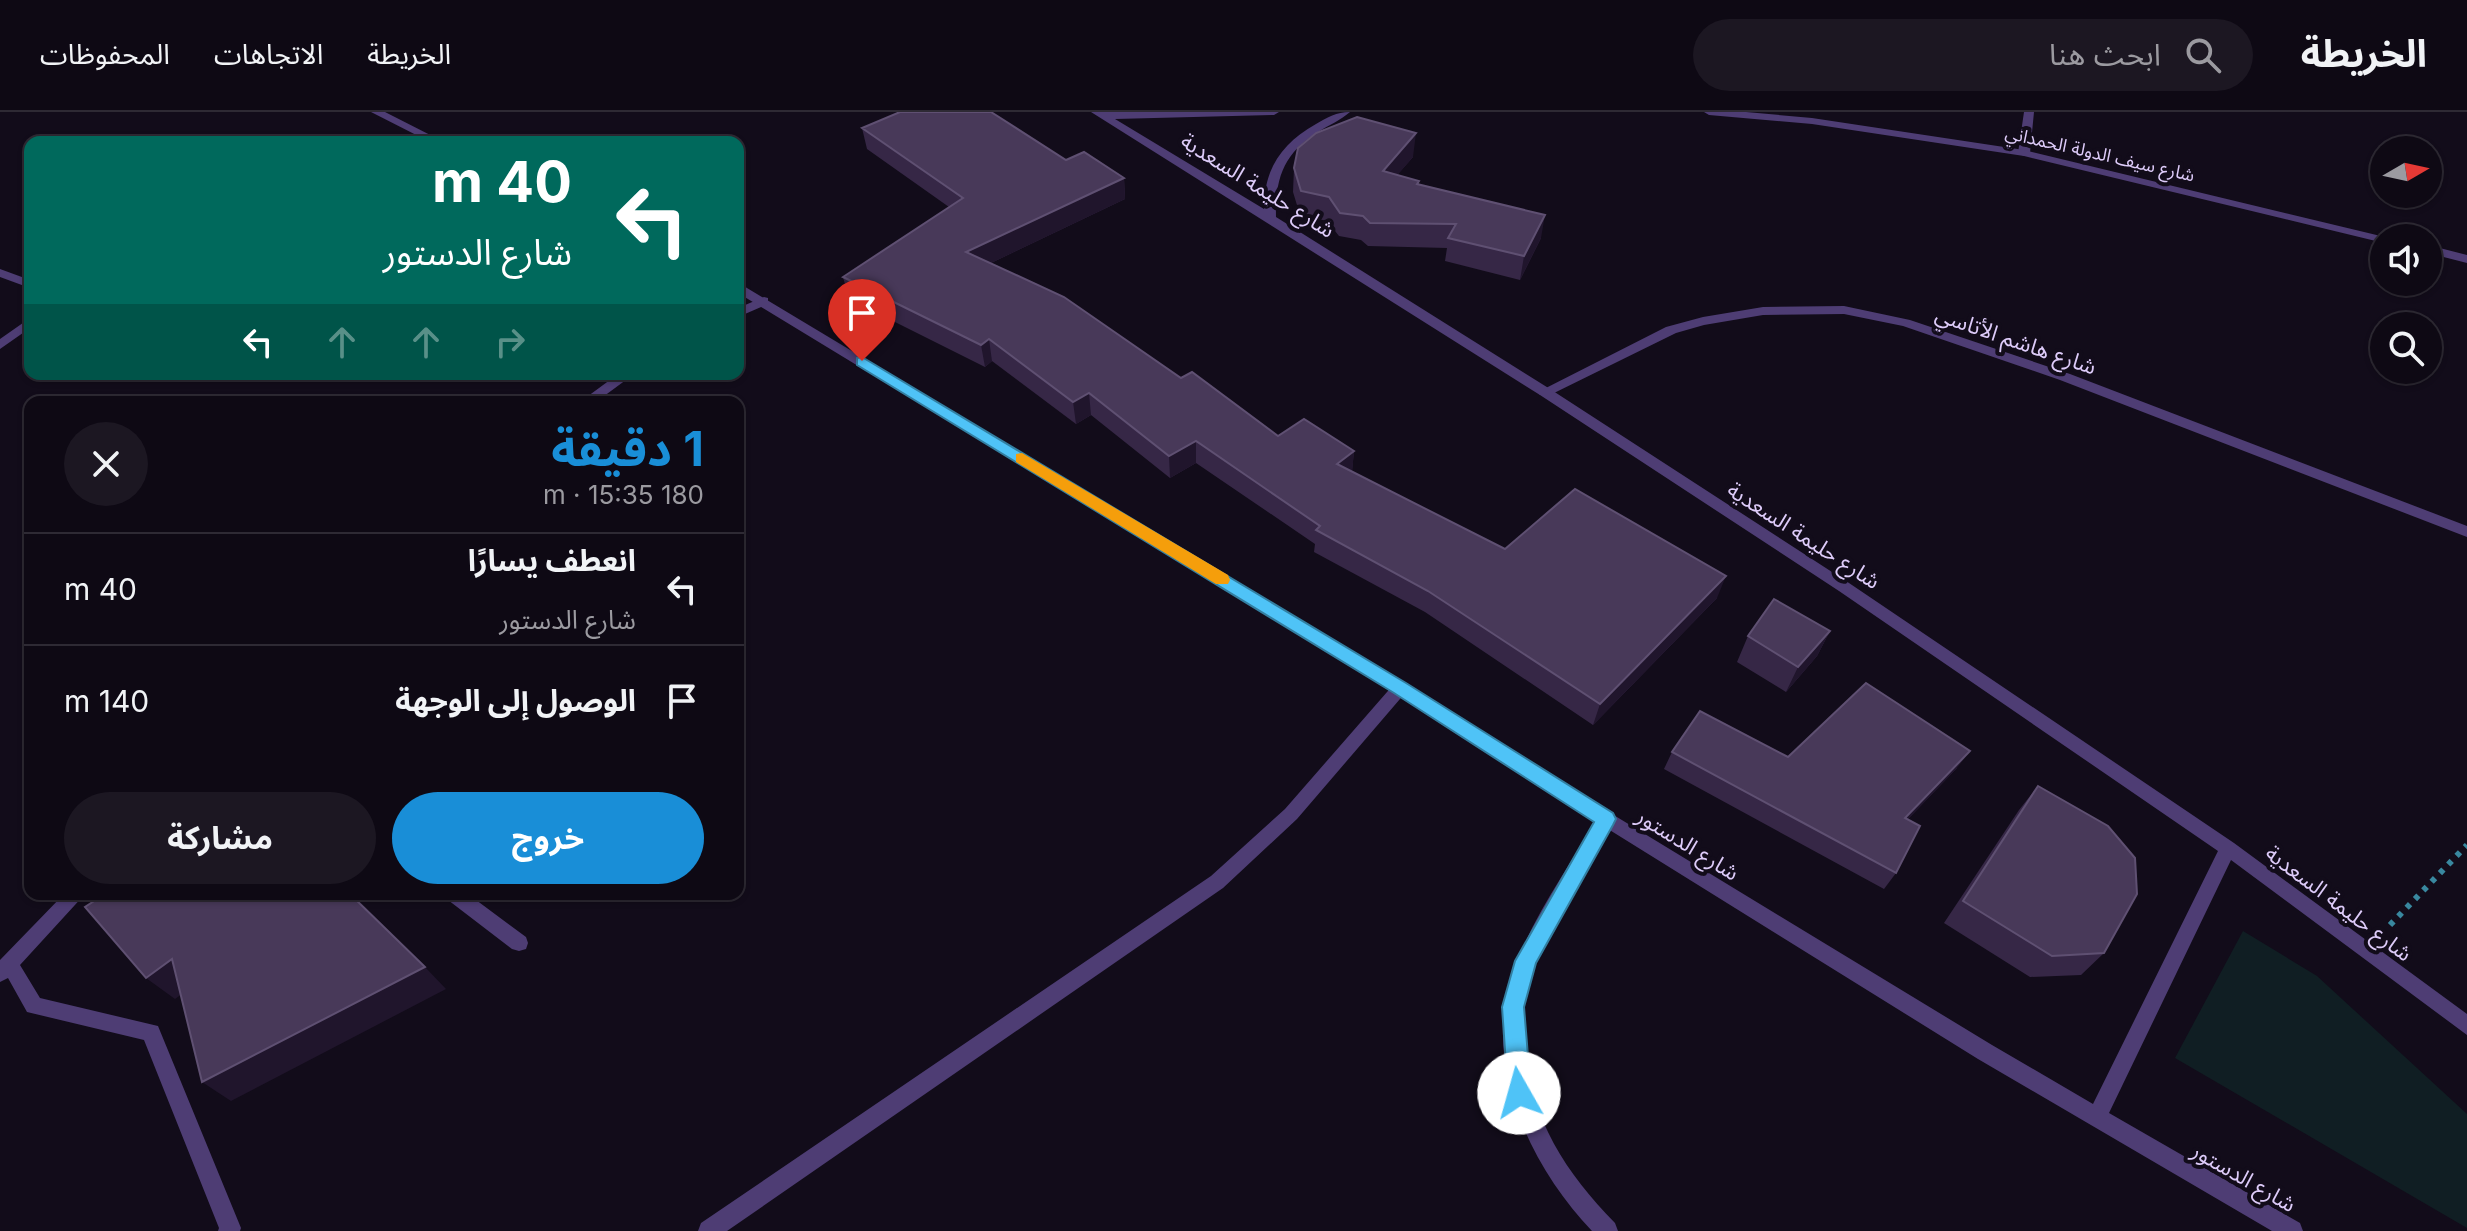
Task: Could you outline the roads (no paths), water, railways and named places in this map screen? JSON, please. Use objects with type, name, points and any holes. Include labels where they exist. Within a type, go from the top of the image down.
[{"type":"street","points":[[376,112],[426,136]]},
{"type":"street","points":[[1099,114],[1274,112]]},
{"type":"street","points":[[1270,218],[1268,190],[1276,167],[1289,146],[1345,112]]},
{"type":"street","name":"شارع سيف الدولة الحمداني","points":[[1709,112],[1812,121],[2024,153],[2370,236]]},
{"type":"street","points":[[2024,153],[2029,112]]},
{"type":"street","name":"شارع حليمة السعدية","points":[[1099,114],[1545,392],[1844,587],[2228,848],[2467,1026]]},
{"type":"street","points":[[2442,253],[2467,259]]},
{"type":"street","points":[[0,273],[24,282]]},
{"type":"street","name":"شارع الدستور","points":[[744,291],[1400,688],[1606,819],[2097,1117],[2292,1231]]},
{"type":"street","points":[[744,310],[764,301]]},
{"type":"street","name":"شارع هاشم الأتاسي","points":[[1545,392],[1671,330],[1703,321],[1763,311],[1844,310],[1906,323],[2065,377],[2467,532]]},
{"type":"street","points":[[0,345],[24,327]]},
{"type":"street","points":[[596,396],[618,380]]},
{"type":"street","points":[[709,1231],[1217,882],[1291,814],[1400,688]]},
{"type":"street","points":[[1606,819],[1526,961],[1513,1007],[1519,1093],[1544,1152],[1580,1204],[1607,1231]]},
{"type":"street","points":[[2097,1117],[2228,848]]},
{"type":"street","points":[[70,900],[4,968],[34,1006],[151,1032],[229,1231]]},
{"type":"street","points":[[462,900],[519,943]]}]
